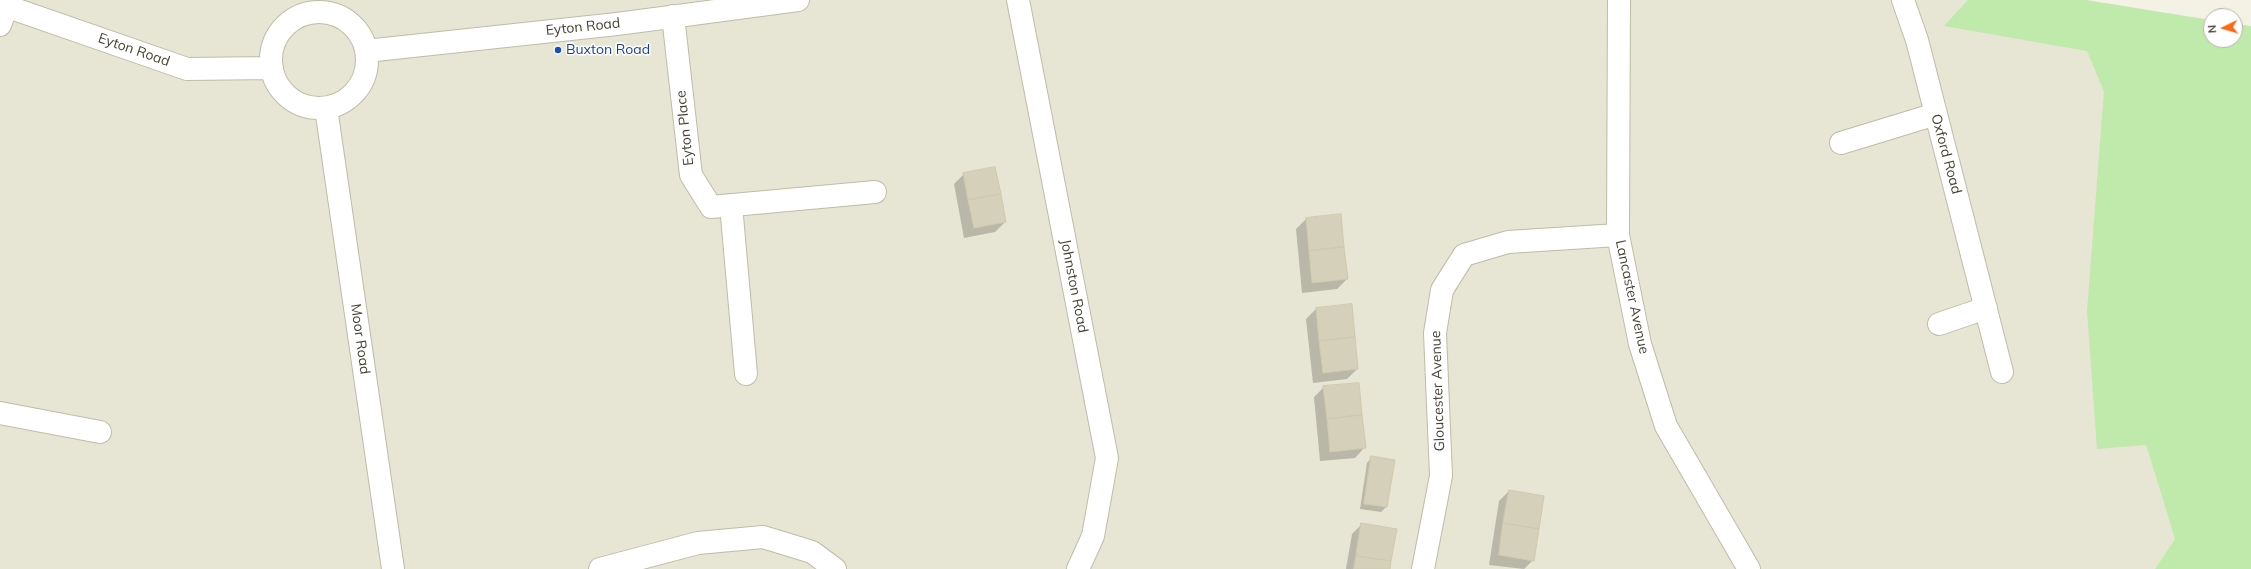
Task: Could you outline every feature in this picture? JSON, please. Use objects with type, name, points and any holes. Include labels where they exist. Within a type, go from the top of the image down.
[{"type":"street","name":"Eyton Road","points":[[366,51],[673,16],[798,0]]},
{"type":"street","name":"Johnston Road","points":[[1018,0],[1107,458],[1093,536],[1078,569]]},
{"type":"street","name":"Lancaster Avenue","points":[[1619,0],[1618,235],[1640,344],[1666,426],[1749,569]]},
{"type":"street","name":"Oxford Road","points":[[1903,0],[1917,40],[2002,372]]},
{"type":"street","points":[[314,6],[348,22],[361,37],[366,51],[367,62],[360,85],[353,94],[343,102],[326,108],[308,106],[293,101],[277,83],[272,68],[274,44],[281,32],[293,20],[314,6]]},
{"type":"street","name":"Eyton Road","points":[[2,11],[187,69],[272,68]]},
{"type":"street","name":"Eyton Place","points":[[673,16],[690,175],[711,207],[809,196],[875,192]]},
{"type":"street","name":"Moor Road","points":[[326,108],[393,569]]},
{"type":"street","points":[[1842,143],[1936,114]]},
{"type":"street","points":[[731,205],[746,374]]},
{"type":"street","name":"Gloucester Avenue","points":[[1423,569],[1441,476],[1435,332],[1442,290],[1464,255],[1508,242],[1618,235]]},
{"type":"street","points":[[1939,324],[1986,308]]},
{"type":"street","points":[[0,413],[100,432]]},
{"type":"street","points":[[600,569],[698,543],[763,537],[812,552],[836,569]]},
{"type":"shaded area","points":[[0,0],[1978,0],[2137,45],[2146,445],[2175,539],[2155,569],[0,569]]},
{"type":"green space","points":[[1968,0],[2086,0],[2203,19],[2203,48],[2243,48],[2243,25],[2251,26],[2251,569],[2155,569],[2175,539],[2146,445],[2097,449],[2087,311],[2104,91],[2087,51],[1944,26]]},
{"type":"building","points":[[995,167],[1001,194],[968,200],[963,173]]},
{"type":"building","points":[[1001,194],[1006,222],[974,228],[968,200]]},
{"type":"building","points":[[1341,214],[1344,247],[1309,251],[1306,218]]},
{"type":"building","points":[[1344,247],[1348,279],[1312,283],[1309,251]]},
{"type":"building","points":[[1352,304],[1355,337],[1319,341],[1316,308]]},
{"type":"building","points":[[1355,337],[1358,369],[1323,373],[1319,341]]},
{"type":"building","points":[[1359,383],[1362,415],[1327,419],[1323,386]]},
{"type":"building","points":[[1362,415],[1366,448],[1330,452],[1327,419]]},
{"type":"building","points":[[1371,456],[1395,460],[1387,507],[1364,504]]},
{"type":"building","points":[[1509,490],[1544,496],[1539,529],[1503,523]]},
{"type":"building","points":[[1361,523],[1397,529],[1391,561],[1356,556]]},
{"type":"building","points":[[1503,523],[1539,529],[1534,561],[1499,555]]},
{"type":"building","points":[[1356,556],[1391,561],[1390,569],[1354,569]]},
{"type":"place","name":"Buxton Road","points":[[558,50]]}]
